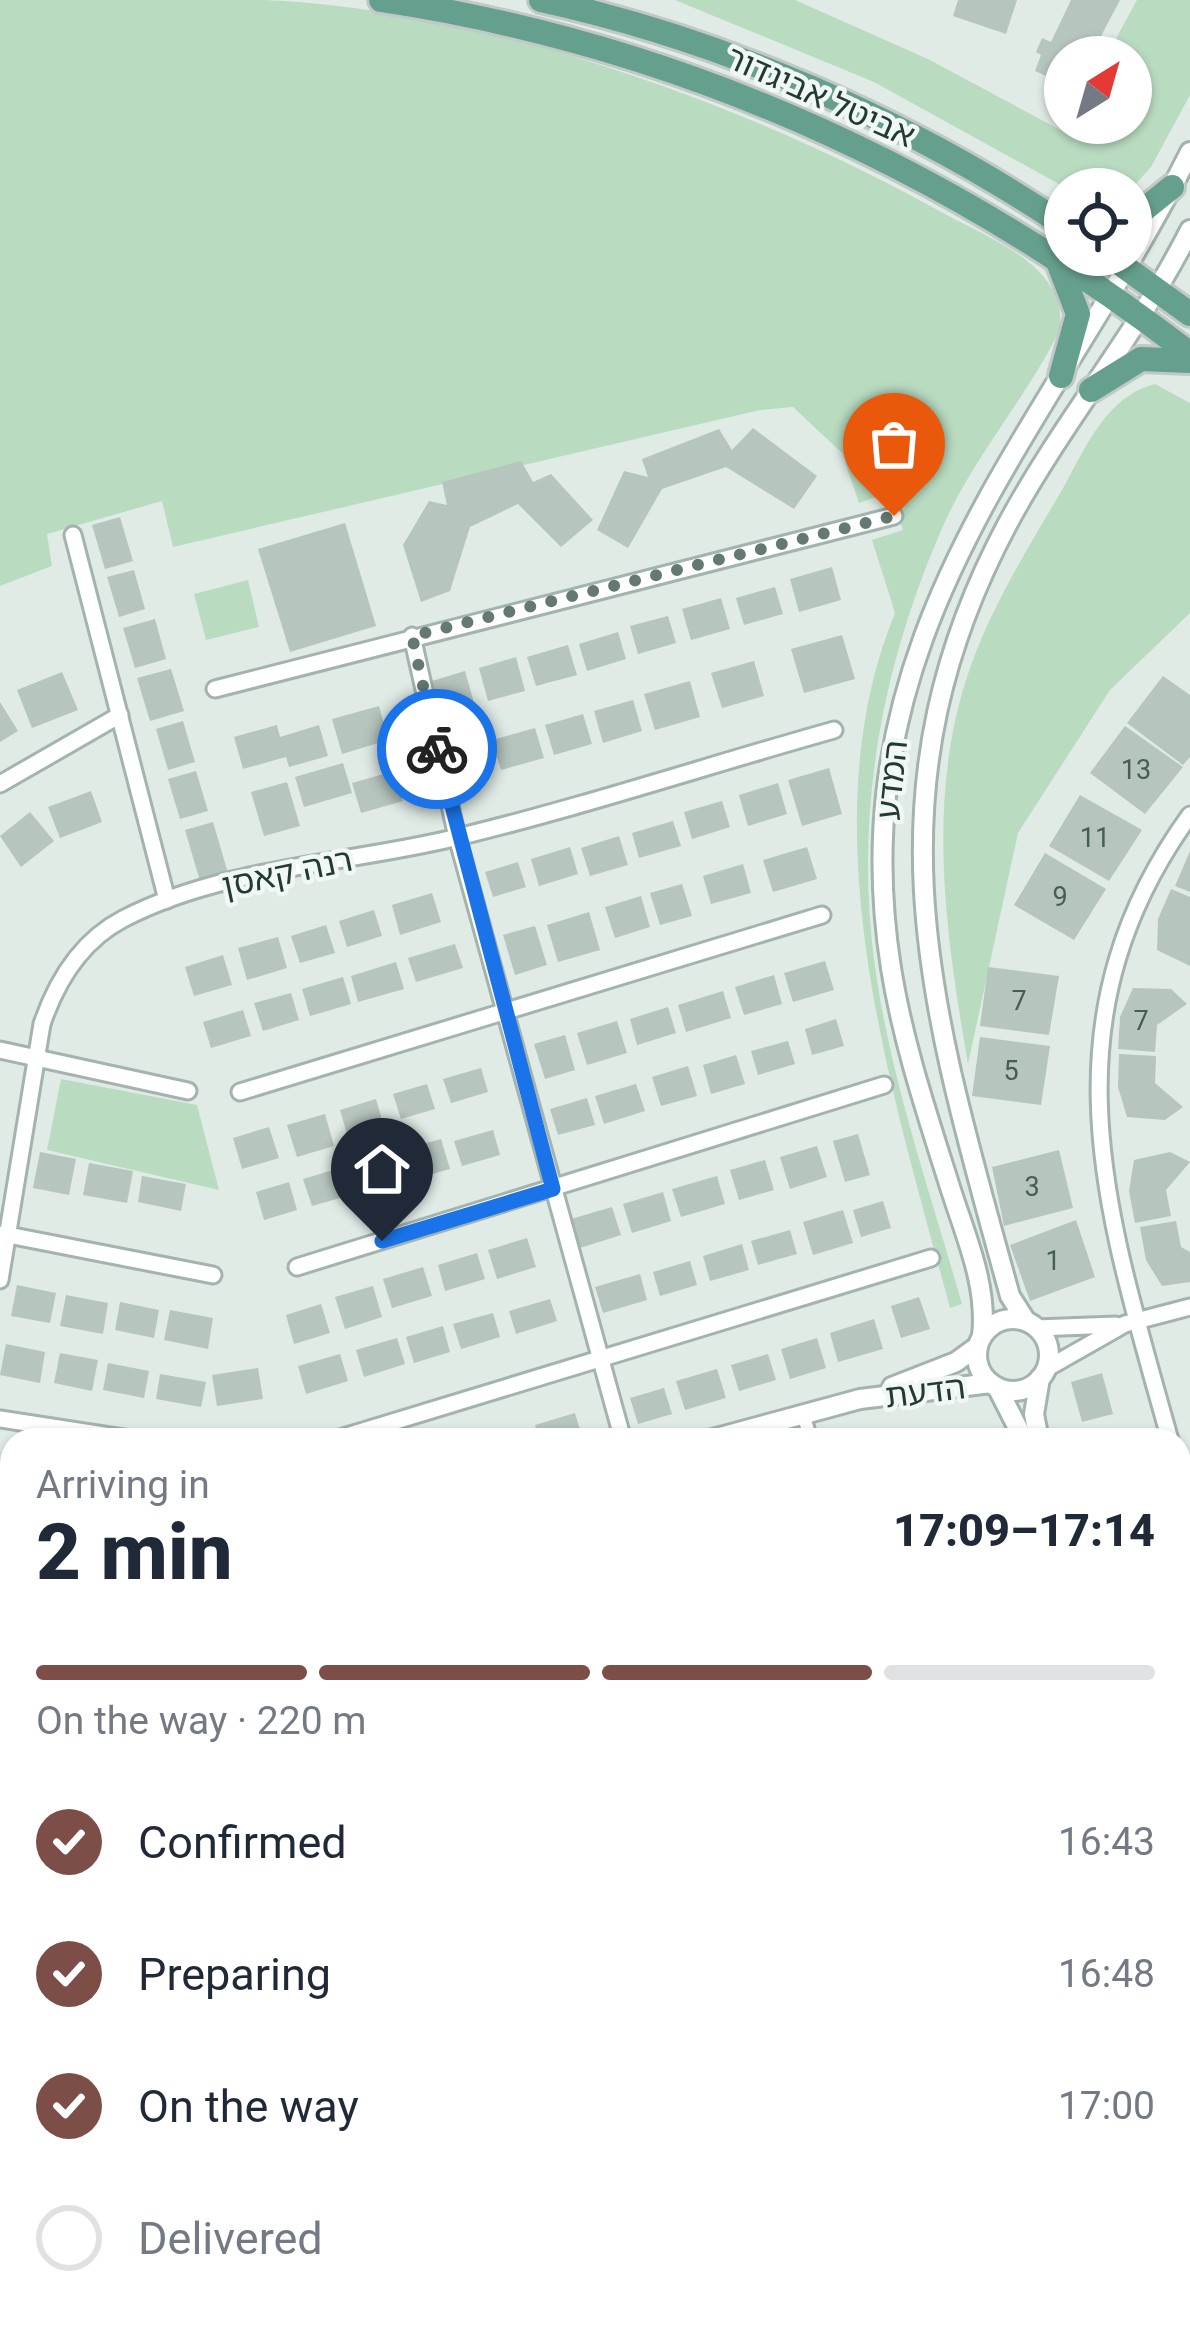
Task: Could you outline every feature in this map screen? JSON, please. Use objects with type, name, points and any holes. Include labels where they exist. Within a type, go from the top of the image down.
[{"type":"main road","name":"אביטל אביגדור","points":[[381,0],[465,13],[574,40],[710,82],[860,144],[1044,251]]},
{"type":"main road","name":"אביטל אביגדור","points":[[541,0],[702,46],[799,84],[941,153],[1044,213]]},
{"type":"main road","points":[[1152,203],[1172,187]]},
{"type":"main road","points":[[1061,376],[1078,314],[1064,276]]},
{"type":"main road","name":"אביטל אביגדור","points":[[1081,276],[1190,358]]},
{"type":"main road","points":[[1138,276],[1190,314]]},
{"type":"main road","points":[[1091,390],[1141,359],[1190,358]]},
{"type":"street","name":"המדע","points":[[1152,215],[1190,152]]},
{"type":"street","name":"המדע","points":[[1031,1324],[1010,1295],[946,1061],[920,880],[921,812],[941,694],[983,573],[1025,492],[1158,290],[1190,230]]},
{"type":"street","name":"המדע","points":[[980,1341],[980,1283],[910,1062],[890,965],[884,880],[887,797],[896,729],[930,613],[982,501],[1112,297],[1116,276]]},
{"type":"street","points":[[215,689],[894,516]]},
{"type":"street","points":[[73,535],[167,900]]},
{"type":"street","points":[[412,636],[457,837],[620,1428]]},
{"type":"street","points":[[0,784],[120,715]]},
{"type":"street","name":"רנה קאסן","points":[[0,1280],[36,1058],[53,991],[101,934],[167,900],[266,874],[457,837],[834,730]]},
{"type":"street","points":[[1166,1428],[1131,1323],[1099,1153],[1105,1018],[1113,967],[1190,815]]},
{"type":"street","points":[[240,1092],[822,915]]},
{"type":"street","points":[[0,1050],[188,1091]]},
{"type":"street","points":[[297,1267],[884,1084]]},
{"type":"street","points":[[4,1234],[213,1274]]},
{"type":"street","points":[[373,1428],[931,1258]]},
{"type":"street","points":[[1017,1428],[979,1367],[980,1341],[1006,1319],[1031,1324],[1131,1323],[1190,1307]]},
{"type":"street","points":[[994,1385],[1015,1391],[1131,1323]]},
{"type":"street","points":[[1031,1324],[1048,1352],[1034,1414],[1037,1428]]},
{"type":"street","name":"הדעת","points":[[752,1428],[860,1399],[956,1362],[980,1341]]},
{"type":"street","name":"הדעת","points":[[860,1399],[994,1385]]},
{"type":"street","points":[[803,1414],[808,1428]]},
{"type":"street","points":[[0,1420],[54,1428]]},
{"type":"green space","points":[[0,0],[265,0],[439,22],[528,43],[704,101],[789,136],[1004,245],[1052,288],[1060,329],[953,506],[920,584],[889,688],[871,795],[869,904],[881,1003],[912,1133],[962,1304],[950,1308],[905,1140],[868,961],[858,871],[858,783],[869,696],[895,613],[872,540],[903,530],[890,492],[859,503],[842,453],[793,407],[760,410],[173,547],[162,501],[47,534],[52,566],[0,586]]},
{"type":"green space","points":[[675,0],[795,0],[928,59],[1044,121],[1044,144],[1152,144],[1152,36],[1117,36],[1137,0],[1190,0],[1190,95],[1150,168],[1044,168],[1044,176],[874,82]]},
{"type":"green space","points":[[1155,384],[1190,403],[1190,613],[1110,690],[1018,833],[968,1064],[947,919],[943,821],[954,725],[967,677],[997,605],[1089,442],[1123,400]]},
{"type":"green space","points":[[248,580],[259,627],[206,640],[194,594]]},
{"type":"green space","points":[[61,1079],[197,1105],[219,1190],[47,1150]]},
{"type":"building","points":[[958,0],[1017,0],[1006,34],[953,16]]},
{"type":"building","points":[[1071,0],[1120,0],[1101,36],[1054,36]]},
{"type":"building","points":[[1044,39],[1044,75],[1035,71]]},
{"type":"building","points":[[753,428],[817,476],[794,509],[726,467],[662,489],[628,548],[597,530],[624,471],[648,477],[642,459],[719,429],[732,450]]},
{"type":"building","points":[[521,461],[533,482],[551,474],[593,520],[561,547],[518,504],[470,527],[450,591],[421,602],[403,545],[429,501],[447,505],[442,482]]},
{"type":"building","points":[[120,517],[133,561],[105,569],[92,525]]},
{"type":"building","points":[[345,523],[376,626],[290,652],[258,549]]},
{"type":"building","points":[[832,567],[841,600],[799,612],[790,579]]},
{"type":"building","points":[[134,570],[145,609],[119,617],[107,577]]},
{"type":"building","points":[[775,587],[783,614],[744,625],[736,598]]},
{"type":"building","points":[[721,598],[730,629],[691,640],[682,609]]},
{"type":"building","points":[[668,616],[676,643],[638,654],[630,626]]},
{"type":"building","points":[[155,619],[166,659],[135,668],[123,628]]},
{"type":"building","points":[[618,632],[626,659],[587,671],[579,644]]},
{"type":"building","points":[[842,635],[855,679],[804,693],[791,649]]},
{"type":"building","points":[[568,645],[577,675],[536,686],[527,657]]},
{"type":"building","points":[[516,657],[525,691],[488,701],[479,668]]},
{"type":"building","points":[[754,661],[764,696],[722,708],[711,673]]},
{"type":"building","points":[[171,669],[184,711],[150,721],[137,678]]},
{"type":"building","points":[[465,671],[474,703],[441,713],[432,681]]},
{"type":"building","points":[[62,672],[78,710],[32,728],[17,690]]},
{"type":"building","points":[[1163,676],[1190,695],[1190,757],[1183,765],[1127,723]]},
{"type":"building","points":[[690,681],[700,717],[655,730],[644,694]]},
{"type":"building","points":[[633,700],[642,731],[603,743],[594,711]]},
{"type":"building","points":[[0,702],[18,731],[0,742]]},
{"type":"building","points":[[379,706],[388,740],[342,754],[332,719]]},
{"type":"building","points":[[583,714],[592,744],[554,755],[545,725]]},
{"type":"building","points":[[183,721],[195,762],[168,770],[156,729]]},
{"type":"building","points":[[277,725],[280,737],[319,725],[328,756],[289,767],[286,757],[243,769],[234,737]]},
{"type":"building","points":[[1125,726],[1183,767],[1145,814],[1090,773]]},
{"type":"building","points":[[535,728],[544,758],[501,770],[492,740]]},
{"type":"building","points":[[481,741],[491,773],[455,783],[446,751]]},
{"type":"building","points":[[343,763],[352,793],[304,807],[295,777]]},
{"type":"building","points":[[829,768],[842,814],[802,826],[788,780]]},
{"type":"building","points":[[196,771],[208,811],[180,819],[168,779]]},
{"type":"building","points":[[394,771],[403,801],[361,813],[352,783]]},
{"type":"building","points":[[287,782],[300,826],[264,836],[251,792]]},
{"type":"building","points":[[778,783],[787,814],[748,826],[739,795]]},
{"type":"building","points":[[91,791],[102,822],[60,838],[48,807]]},
{"type":"building","points":[[1080,795],[1142,830],[1109,881],[1049,846]]},
{"type":"building","points":[[722,801],[730,827],[692,839],[684,812]]},
{"type":"building","points":[[30,812],[54,841],[21,867],[0,836]]},
{"type":"building","points":[[673,821],[681,846],[639,858],[632,833]]},
{"type":"building","points":[[213,822],[228,873],[200,881],[185,830]]},
{"type":"building","points":[[619,836],[628,865],[590,876],[581,848]]},
{"type":"building","points":[[570,847],[578,874],[539,886],[531,859]]},
{"type":"building","points":[[807,847],[817,879],[773,892],[763,860]]},
{"type":"building","points":[[1190,851],[1190,892],[1175,886]]},
{"type":"building","points":[[1045,853],[1106,889],[1074,940],[1014,905]]},
{"type":"building","points":[[518,862],[526,887],[493,897],[485,872]]},
{"type":"building","points":[[743,864],[751,893],[711,904],[703,876]]},
{"type":"building","points":[[682,884],[692,916],[660,925],[650,893]]},
{"type":"building","points":[[1171,889],[1190,897],[1190,966],[1157,950],[1158,919]]},
{"type":"building","points":[[432,893],[441,922],[400,935],[392,905]]},
{"type":"building","points":[[641,896],[650,927],[615,938],[605,907]]},
{"type":"building","points":[[374,910],[382,936],[347,947],[339,921]]},
{"type":"building","points":[[589,912],[600,950],[558,962],[547,925]]},
{"type":"building","points":[[326,925],[335,953],[300,963],[291,936]]},
{"type":"building","points":[[535,926],[547,965],[515,975],[503,935]]},
{"type":"building","points":[[278,937],[287,968],[247,980],[238,948]]},
{"type":"building","points":[[455,944],[463,968],[416,982],[408,958]]},
{"type":"building","points":[[223,955],[232,985],[194,996],[185,967]]},
{"type":"building","points":[[825,961],[834,990],[793,1002],[784,973]]},
{"type":"building","points":[[396,962],[404,989],[358,1002],[351,976]]},
{"type":"building","points":[[988,967],[1059,976],[1049,1035],[980,1026]]},
{"type":"building","points":[[774,975],[782,1004],[744,1015],[735,987]]},
{"type":"building","points":[[343,977],[351,1004],[310,1016],[302,989]]},
{"type":"building","points":[[1133,988],[1171,989],[1187,1004],[1157,1025],[1155,1052],[1118,1049],[1120,1017]]},
{"type":"building","points":[[723,991],[731,1018],[686,1032],[678,1005]]},
{"type":"building","points":[[291,993],[299,1020],[263,1031],[254,1003]]},
{"type":"building","points":[[668,1007],[676,1033],[637,1045],[630,1019]]},
{"type":"building","points":[[243,1010],[251,1036],[211,1048],[203,1022]]},
{"type":"building","points":[[836,1019],[844,1046],[812,1055],[805,1029]]},
{"type":"building","points":[[617,1021],[627,1053],[587,1065],[577,1033]]},
{"type":"building","points":[[565,1035],[575,1070],[545,1079],[534,1044]]},
{"type":"building","points":[[980,1037],[1050,1046],[1041,1105],[972,1096]]},
{"type":"building","points":[[788,1041],[795,1064],[758,1075],[751,1051]]},
{"type":"building","points":[[1119,1054],[1156,1056],[1155,1083],[1183,1107],[1165,1120],[1127,1117],[1118,1087]]},
{"type":"building","points":[[736,1055],[745,1084],[711,1094],[703,1065]]},
{"type":"building","points":[[688,1066],[697,1096],[661,1106],[652,1077]]},
{"type":"building","points":[[481,1068],[488,1092],[451,1103],[443,1079]]},
{"type":"building","points":[[427,1084],[435,1109],[401,1119],[393,1094]]},
{"type":"building","points":[[636,1084],[645,1111],[604,1124],[595,1096]]},
{"type":"building","points":[[587,1098],[595,1125],[558,1135],[550,1109]]},
{"type":"building","points":[[376,1099],[383,1123],[347,1134],[340,1110]]},
{"type":"building","points":[[325,1114],[334,1146],[297,1157],[287,1125]]},
{"type":"building","points":[[269,1127],[279,1158],[242,1169],[233,1138]]},
{"type":"building","points":[[493,1130],[500,1155],[462,1166],[454,1141]]},
{"type":"building","points":[[858,1134],[870,1175],[845,1182],[833,1141]]},
{"type":"building","points":[[441,1139],[450,1169],[418,1178],[409,1148]]},
{"type":"building","points":[[817,1146],[827,1177],[790,1189],[780,1157]]},
{"type":"building","points":[[1059,1150],[1073,1208],[1004,1226],[992,1167]]},
{"type":"building","points":[[40,1152],[76,1159],[69,1195],[33,1188]]},
{"type":"building","points":[[390,1152],[400,1183],[362,1194],[353,1163]]},
{"type":"building","points":[[1170,1152],[1190,1162],[1166,1190],[1171,1216],[1135,1223],[1129,1191],[1134,1160]]},
{"type":"building","points":[[765,1160],[774,1190],[739,1200],[730,1170]]},
{"type":"building","points":[[89,1163],[133,1171],[127,1203],[83,1195]]},
{"type":"building","points":[[346,1166],[354,1194],[312,1206],[303,1179]]},
{"type":"building","points":[[142,1176],[186,1184],[181,1211],[138,1202]]},
{"type":"building","points":[[717,1176],[725,1204],[681,1217],[672,1189]]},
{"type":"building","points":[[289,1182],[297,1210],[264,1220],[256,1192]]},
{"type":"building","points":[[663,1192],[671,1221],[632,1233],[623,1204]]},
{"type":"building","points":[[883,1201],[891,1228],[861,1237],[853,1210]]},
{"type":"building","points":[[612,1207],[621,1235],[580,1248],[571,1219]]},
{"type":"building","points":[[843,1210],[853,1243],[813,1255],[803,1222]]},
{"type":"building","points":[[1076,1220],[1095,1277],[1030,1301],[1010,1245]]},
{"type":"building","points":[[1176,1221],[1181,1247],[1190,1252],[1190,1282],[1162,1286],[1146,1260],[1140,1227]]},
{"type":"building","points":[[790,1230],[797,1254],[758,1265],[751,1241]]},
{"type":"building","points":[[527,1238],[536,1267],[497,1279],[488,1250]]},
{"type":"building","points":[[742,1244],[749,1270],[710,1281],[703,1256]]},
{"type":"building","points":[[477,1253],[485,1279],[445,1291],[438,1265]]},
{"type":"building","points":[[690,1261],[697,1285],[660,1296],[653,1272]]},
{"type":"building","points":[[423,1267],[432,1296],[392,1308],[383,1279]]},
{"type":"building","points":[[640,1274],[647,1300],[603,1313],[595,1287]]},
{"type":"building","points":[[17,1285],[56,1293],[50,1323],[11,1316]]},
{"type":"building","points":[[373,1286],[382,1317],[345,1329],[335,1297]]},
{"type":"building","points":[[66,1295],[108,1303],[103,1334],[60,1326]]},
{"type":"building","points":[[919,1297],[930,1329],[901,1338],[891,1306]]},
{"type":"building","points":[[550,1299],[557,1321],[516,1334],[509,1311]]},
{"type":"building","points":[[120,1302],[159,1310],[154,1338],[115,1330]]},
{"type":"building","points":[[321,1304],[330,1333],[294,1344],[286,1315]]},
{"type":"building","points":[[170,1310],[213,1318],[208,1349],[164,1340]]},
{"type":"building","points":[[493,1313],[500,1337],[461,1349],[453,1324]]},
{"type":"building","points":[[874,1319],[883,1349],[838,1362],[830,1333]]},
{"type":"building","points":[[443,1326],[450,1352],[414,1363],[406,1337]]},
{"type":"building","points":[[397,1338],[405,1364],[364,1377],[356,1350]]},
{"type":"building","points":[[817,1338],[826,1368],[790,1379],[781,1349]]},
{"type":"building","points":[[6,1344],[45,1352],[40,1383],[0,1375]]},
{"type":"building","points":[[60,1353],[98,1360],[92,1391],[54,1383]]},
{"type":"building","points":[[340,1354],[348,1381],[306,1394],[298,1366]]},
{"type":"building","points":[[768,1354],[776,1380],[739,1391],[731,1365]]},
{"type":"building","points":[[108,1363],[149,1371],[144,1398],[103,1390]]},
{"type":"building","points":[[258,1368],[263,1399],[217,1406],[212,1375]]},
{"type":"building","points":[[717,1369],[726,1398],[685,1410],[676,1381]]},
{"type":"building","points":[[1102,1373],[1113,1414],[1082,1422],[1071,1382]]},
{"type":"building","points":[[160,1374],[206,1382],[201,1407],[156,1399]]},
{"type":"building","points":[[664,1388],[672,1414],[638,1424],[630,1398]]},
{"type":"building","points":[[575,1413],[579,1428],[536,1428]]},
{"type":"way so far","points":[[437,749],[412,636],[894,516]]},
{"type":"route","points":[[382,1241],[553,1189],[437,749]]}]
